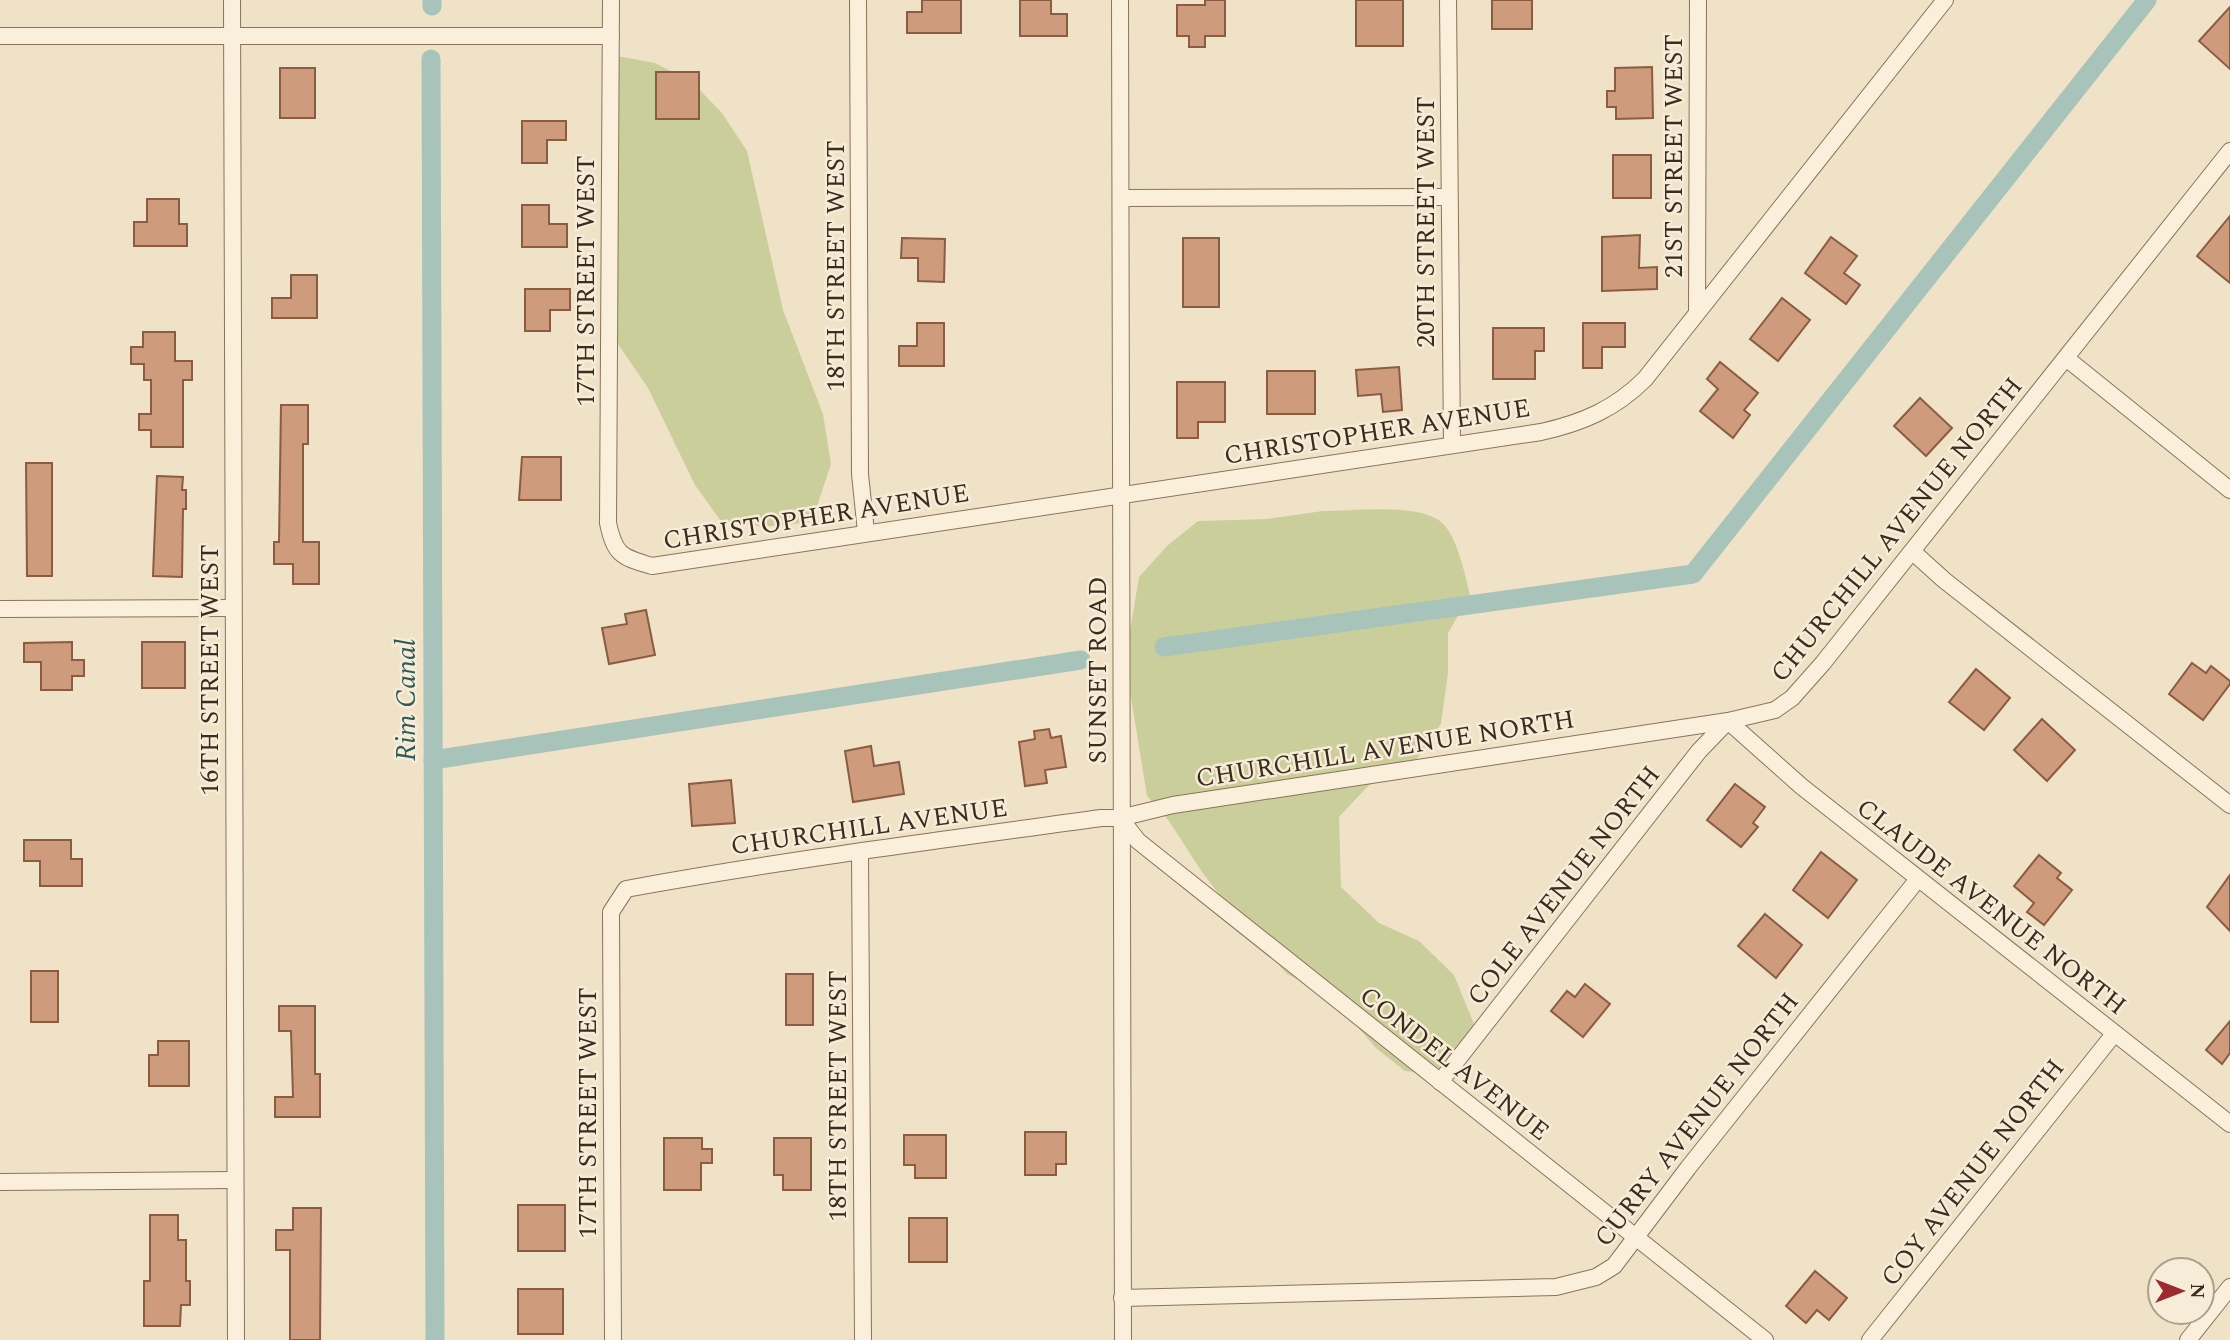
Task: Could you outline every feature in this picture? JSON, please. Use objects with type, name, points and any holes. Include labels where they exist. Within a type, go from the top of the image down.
[{"type":"street","name":"16TH STREET WEST","points":[[232,0],[236,1340]]},
{"type":"street","name":"17TH STREET WEST","points":[[611,0],[608,523],[612,543],[625,558]]},
{"type":"street","name":"18TH STREET WEST","points":[[859,0],[860,474],[866,532]]},
{"type":"street","name":"SUNSET ROAD","points":[[1120,0],[1123,1340]]},
{"type":"street","name":"20TH STREET WEST","points":[[1448,0],[1452,444]]},
{"type":"street","name":"21ST STREET WEST","points":[[1697,312],[1698,0]]},
{"type":"street","name":"CHRISTOPHER AVENUE","points":[[625,558],[652,566],[1564,427],[1609,408],[1628,396],[1645,379],[1945,0]]},
{"type":"street","points":[[0,36],[611,36]]},
{"type":"street","name":"CHURCHILL AVENUE NORTH","points":[[1120,818],[1172,805],[1728,721],[1775,710],[1792,698],[1913,552],[2227,160]]},
{"type":"street","points":[[1121,198],[1449,197]]},
{"type":"street","points":[[2066,358],[2230,489]]},
{"type":"street","points":[[1913,552],[1944,580],[2230,806]]},
{"type":"street","points":[[0,609],[233,608]]},
{"type":"street","name":"CLAUDE AVENUE NORTH","points":[[1728,721],[1801,786],[2230,1124]]},
{"type":"street","name":"COLE AVENUE NORTH","points":[[1440,1082],[1699,751],[1728,721]]},
{"type":"street","name":"CHURCHILL AVENUE","points":[[626,889],[691,877],[1101,818],[1120,818]]},
{"type":"street","name":"CONDEL AVENUE","points":[[1120,818],[1138,841],[1765,1340]]},
{"type":"street","name":"18TH STREET WEST","points":[[860,853],[863,1340]]},
{"type":"street","name":"CURRY AVENUE NORTH","points":[[1122,1298],[1556,1287],[1587,1280],[1614,1266],[1919,879]]},
{"type":"street","name":"17TH STREET WEST","points":[[613,1340],[611,912],[626,889]]},
{"type":"street","name":"COY AVENUE NORTH","points":[[1870,1340],[2114,1034]]},
{"type":"street","points":[[0,1182],[235,1180]]},
{"type":"street","points":[[2189,1340],[2230,1287]]},
{"type":"green space","points":[[617,56],[655,63],[692,82],[722,113],[747,151],[783,310],[823,414],[831,464],[812,521],[766,526],[720,520],[695,485],[648,388],[618,344]]},
{"type":"green space","points":[[1400,510],[1429,515],[1440,521],[1456,545],[1470,595],[1448,633],[1448,673],[1441,724],[1416,760],[1368,786],[1339,817],[1341,887],[1379,923],[1419,941],[1454,975],[1474,1024],[1463,1051],[1440,1075],[1405,1071],[1376,1048],[1331,996],[1287,974],[1240,922],[1202,872],[1169,821],[1147,796],[1128,679],[1128,643],[1139,577],[1167,546],[1198,521],[1267,519],[1323,511]]},
{"type":"building","points":[[922,0],[961,0],[961,33],[907,33],[907,12],[922,12]]},
{"type":"building","points":[[1020,0],[1051,0],[1051,14],[1067,14],[1067,36],[1020,36]]},
{"type":"building","points":[[1205,0],[1225,0],[1225,36],[1205,36],[1205,47],[1189,47],[1189,36],[1177,36],[1177,5],[1205,5]]},
{"type":"building","points":[[1356,0],[1403,0],[1403,46],[1356,46]]},
{"type":"building","points":[[1492,0],[1532,0],[1532,29],[1492,29]]},
{"type":"building","points":[[2230,7],[2230,69],[2199,41]]},
{"type":"building","points":[[1652,67],[1653,118],[1616,119],[1616,107],[1607,107],[1607,91],[1615,91],[1615,68]]},
{"type":"building","points":[[280,68],[315,68],[315,118],[280,118]]},
{"type":"building","points":[[656,72],[699,72],[699,119],[656,119]]},
{"type":"building","points":[[522,121],[566,121],[566,140],[547,140],[547,163],[522,163]]},
{"type":"building","points":[[1613,155],[1651,155],[1651,198],[1613,198]]},
{"type":"building","points":[[147,199],[179,199],[179,224],[187,224],[187,246],[134,246],[134,222],[147,222]]},
{"type":"building","points":[[522,205],[549,205],[549,224],[567,224],[567,247],[522,247]]},
{"type":"building","points":[[2230,216],[2230,283],[2197,256]]},
{"type":"building","points":[[1640,235],[1639,268],[1657,267],[1657,289],[1602,291],[1602,237]]},
{"type":"building","points":[[1831,237],[1857,256],[1844,273],[1860,285],[1846,304],[1805,273]]},
{"type":"building","points":[[902,238],[945,239],[944,282],[918,281],[918,258],[901,258]]},
{"type":"building","points":[[1183,238],[1219,238],[1219,307],[1183,307]]},
{"type":"building","points":[[291,275],[317,275],[317,318],[272,318],[272,298],[291,298]]},
{"type":"building","points":[[525,289],[570,289],[570,310],[550,310],[550,331],[525,331]]},
{"type":"building","points":[[1782,298],[1810,320],[1778,361],[1750,339]]},
{"type":"building","points":[[917,323],[944,323],[944,366],[899,366],[899,346],[917,346]]},
{"type":"building","points":[[1583,323],[1625,323],[1625,347],[1602,347],[1602,368],[1583,368]]},
{"type":"building","points":[[1493,328],[1544,328],[1544,351],[1535,351],[1535,379],[1493,379]]},
{"type":"building","points":[[143,332],[175,332],[175,361],[192,361],[192,380],[183,380],[183,447],[151,447],[151,430],[139,430],[139,414],[151,414],[151,380],[144,380],[144,364],[131,364],[131,347],[143,347]]},
{"type":"building","points":[[1720,362],[1758,393],[1744,410],[1750,415],[1733,438],[1700,411],[1718,389],[1707,379]]},
{"type":"building","points":[[1399,367],[1402,410],[1383,412],[1381,394],[1358,396],[1356,370]]},
{"type":"building","points":[[1267,371],[1315,371],[1315,414],[1267,414]]},
{"type":"building","points":[[1177,382],[1225,382],[1225,422],[1198,422],[1198,438],[1177,438]]},
{"type":"building","points":[[1920,398],[1952,428],[1926,456],[1894,426]]},
{"type":"building","points":[[281,405],[308,405],[308,444],[303,444],[303,542],[319,542],[319,584],[293,584],[293,564],[274,564],[274,542],[279,542]]},
{"type":"building","points":[[522,457],[561,457],[561,500],[519,500]]},
{"type":"building","points":[[26,463],[52,463],[52,576],[27,576]]},
{"type":"building","points":[[157,476],[183,477],[182,490],[186,490],[186,509],[183,509],[182,577],[153,576]]},
{"type":"building","points":[[646,610],[655,655],[609,664],[602,628],[627,624],[625,614]]},
{"type":"building","points":[[72,642],[72,660],[84,660],[84,676],[72,676],[72,690],[41,690],[41,662],[24,662],[24,643]]},
{"type":"building","points":[[142,642],[185,642],[185,688],[142,688]]},
{"type":"building","points":[[2192,663],[2206,673],[2211,666],[2230,681],[2203,720],[2169,694]]},
{"type":"building","points":[[1976,669],[2010,698],[1984,730],[1949,702]]},
{"type":"building","points":[[2042,719],[2075,750],[2047,781],[2014,750]]},
{"type":"building","points":[[1049,729],[1051,738],[1061,736],[1066,767],[1045,770],[1047,783],[1025,786],[1019,742],[1035,739],[1034,731]]},
{"type":"building","points":[[871,746],[874,766],[899,762],[904,794],[853,802],[845,751]]},
{"type":"building","points":[[731,780],[735,823],[692,826],[689,784]]},
{"type":"building","points":[[1735,784],[1765,807],[1753,823],[1758,827],[1741,847],[1707,820]]},
{"type":"building","points":[[24,840],[71,840],[71,859],[82,859],[82,886],[40,886],[40,861],[24,861]]},
{"type":"building","points":[[1821,852],[1857,880],[1828,918],[1793,890]]},
{"type":"building","points":[[2039,855],[2061,873],[2057,878],[2072,890],[2044,925],[2027,912],[2034,903],[2014,886]]},
{"type":"building","points":[[2230,875],[2230,931],[2207,907]]},
{"type":"building","points":[[1765,914],[1802,945],[1776,978],[1738,946]]},
{"type":"building","points":[[31,971],[58,971],[58,1022],[31,1022]]},
{"type":"building","points":[[786,974],[813,974],[813,1025],[786,1025]]},
{"type":"building","points":[[1585,984],[1610,1004],[1583,1037],[1551,1011],[1567,991],[1575,997]]},
{"type":"building","points":[[279,1006],[315,1006],[315,1074],[320,1074],[320,1117],[275,1117],[275,1097],[293,1097],[291,1031],[279,1031]]},
{"type":"building","points":[[2230,1021],[2230,1053],[2222,1064],[2206,1050]]},
{"type":"building","points":[[158,1041],[189,1041],[189,1086],[149,1086],[149,1055],[158,1055]]},
{"type":"building","points":[[1025,1132],[1066,1132],[1066,1164],[1056,1164],[1056,1175],[1025,1175]]},
{"type":"building","points":[[904,1135],[946,1135],[946,1178],[915,1178],[915,1165],[904,1165]]},
{"type":"building","points":[[664,1138],[702,1138],[702,1149],[712,1149],[712,1163],[701,1163],[701,1190],[664,1190]]},
{"type":"building","points":[[774,1138],[811,1138],[811,1190],[783,1190],[783,1175],[774,1175]]},
{"type":"building","points":[[518,1205],[565,1205],[565,1251],[518,1251]]},
{"type":"building","points":[[293,1208],[321,1208],[320,1340],[290,1340],[290,1250],[276,1250],[276,1230],[293,1230]]},
{"type":"building","points":[[150,1215],[178,1215],[178,1240],[186,1240],[186,1281],[190,1281],[190,1305],[181,1305],[180,1326],[144,1326],[144,1281],[150,1281]]},
{"type":"building","points":[[909,1218],[947,1218],[947,1262],[909,1262]]},
{"type":"building","points":[[1815,1271],[1847,1298],[1829,1320],[1817,1310],[1806,1323],[1786,1306]]},
{"type":"building","points":[[518,1289],[563,1289],[563,1334],[518,1334]]},
{"type":"waterway","name":"Rim Canal","points":[[432,0],[432,6]]},
{"type":"waterway","points":[[1164,647],[1693,574],[2147,0]]},
{"type":"waterway","name":"Rim Canal","points":[[431,59],[435,1340]]},
{"type":"waterway","points":[[433,760],[1081,660]]}]
